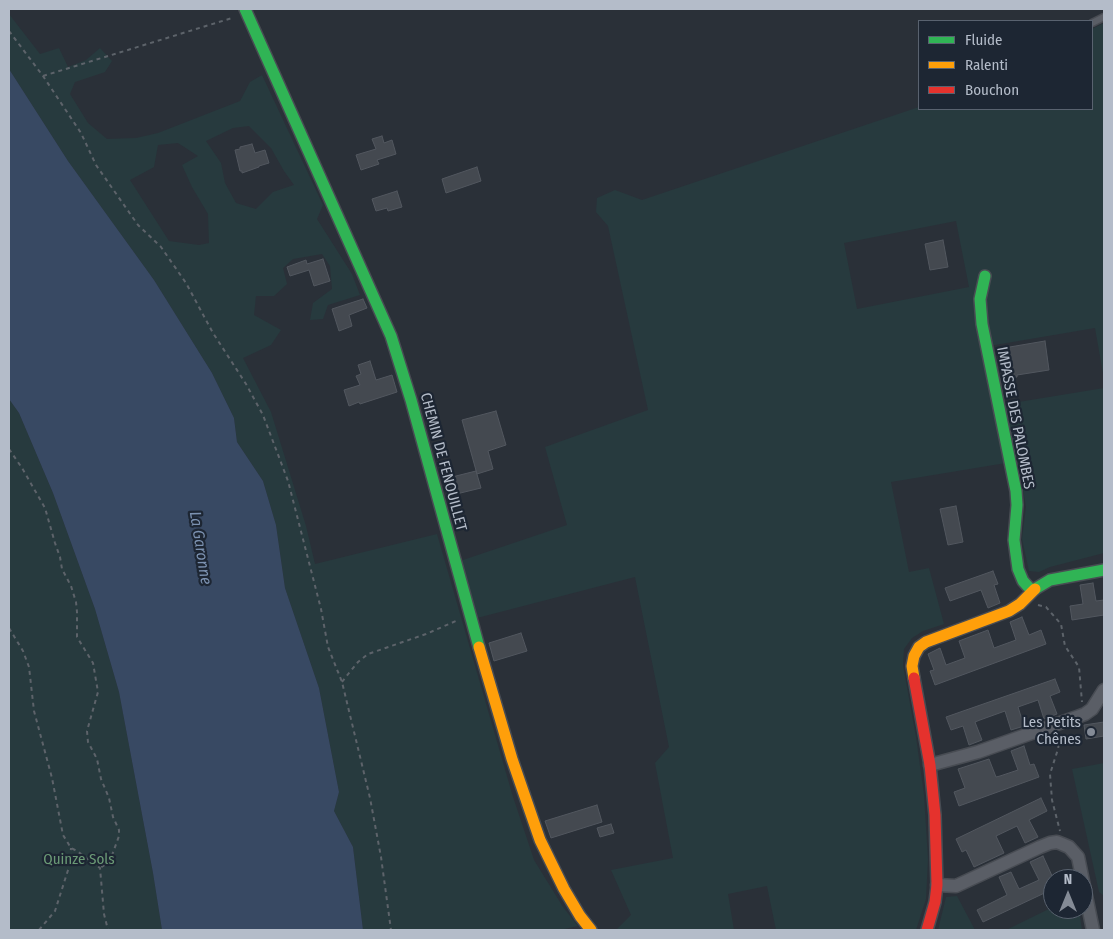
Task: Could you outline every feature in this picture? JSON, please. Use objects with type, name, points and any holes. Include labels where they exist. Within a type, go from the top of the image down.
[{"type":"street","name":"CHEMIN DE FENOUILLET","points":[[248,10],[391,336],[411,400],[470,617],[512,759],[540,840],[564,889],[580,916],[592,930]]},
{"type":"street","name":"IMPASSE DES PALOMBES","points":[[985,276],[980,299],[982,324],[1016,491],[1017,505],[1014,540],[1018,569],[1029,594]]},
{"type":"street","points":[[927,930],[935,902],[937,885],[935,815],[930,766],[912,666],[914,656],[919,647],[926,642],[1009,611],[1050,580],[1104,570]]},
{"type":"street","points":[[930,766],[978,752],[1085,714],[1092,709],[1104,690]]},
{"type":"street","points":[[937,885],[956,886],[1040,847],[1057,842],[1069,847],[1078,857],[1093,930]]},
{"type":"path","points":[[43,76],[222,21],[248,10]]},
{"type":"path","points":[[9,31],[43,76],[81,133],[96,166],[138,225],[161,246],[186,283],[213,333],[246,384],[263,415],[288,481],[322,609],[328,647],[342,682],[370,798],[392,930]]},
{"type":"path","points":[[9,449],[45,508],[62,569],[71,586],[76,602],[77,637],[93,663],[98,692],[87,731],[88,742],[97,758],[101,779],[119,830],[112,858],[100,868]]},
{"type":"path","points":[[1029,594],[1037,604],[1046,607],[1061,624],[1066,646],[1078,667],[1085,714]]},
{"type":"path","points":[[342,682],[358,662],[368,654],[426,634],[460,619],[470,617]]},
{"type":"path","points":[[9,628],[30,667],[34,711],[52,778],[63,835],[71,848],[100,868],[104,914],[108,930]]},
{"type":"path","points":[[1055,726],[1060,737],[1050,774],[1052,800],[1062,844]]},
{"type":"path","points":[[39,930],[54,911],[69,867],[71,848]]},
{"type":"green space","points":[[9,14],[40,54],[59,48],[68,67],[86,60],[100,48],[112,61],[105,72],[75,82],[70,94],[88,123],[107,139],[136,138],[158,133],[240,101],[250,82],[262,75],[323,205],[317,219],[352,274],[360,295],[328,305],[323,319],[310,320],[313,303],[332,289],[330,266],[322,254],[293,259],[283,268],[287,284],[274,296],[256,296],[254,315],[281,330],[271,345],[243,358],[271,412],[306,526],[315,564],[437,534],[513,797],[534,860],[563,907],[578,926],[560,930],[363,930],[353,847],[334,811],[339,792],[319,688],[285,588],[276,525],[263,481],[237,442],[234,418],[212,373],[154,280],[68,161],[9,69]],"holes":[[[249,126],[271,148],[294,185],[273,192],[256,209],[236,203],[225,183],[221,163],[206,141],[233,128]],[[178,143],[198,156],[182,165],[208,214],[209,243],[199,245],[169,241],[130,180],[154,167],[158,145]]]},
{"type":"green space","points":[[1104,23],[1104,379],[1095,328],[989,346],[1000,405],[1104,388],[1104,553],[1050,567],[1039,572],[1029,571],[1022,539],[1026,507],[1018,461],[891,482],[909,572],[929,568],[944,624],[923,631],[912,638],[904,649],[903,665],[924,795],[928,859],[926,899],[916,930],[776,930],[767,886],[728,894],[734,930],[616,930],[631,915],[611,870],[673,858],[655,763],[669,747],[635,577],[477,618],[460,561],[567,525],[545,447],[648,410],[608,226],[596,212],[597,198],[615,190],[642,200],[918,107],[918,110],[1093,110],[1093,28]],"holes":[[[956,221],[969,287],[857,309],[844,243]]]},
{"type":"green space","name":"Quinze Sols","points":[[9,399],[19,413],[53,493],[95,609],[119,692],[162,930],[9,930]]},
{"type":"green space","points":[[1104,763],[1104,896],[1099,892],[1072,769]]},
{"type":"green space","points":[[957,896],[975,930],[938,930],[946,897]]},
{"type":"green space","points":[[1043,912],[1043,919],[1080,919],[1082,930],[1006,930]]},
{"type":"water","name":"La Garonne","points":[[9,69],[68,161],[154,280],[212,373],[234,418],[237,442],[263,481],[276,525],[285,588],[319,688],[339,792],[334,811],[353,847],[363,930],[162,930],[119,692],[95,609],[53,493],[19,413],[9,399]]},
{"type":"building","points":[[382,136],[384,143],[392,140],[396,154],[377,160],[379,164],[361,170],[356,155],[376,149],[372,139]]},
{"type":"building","points":[[252,144],[255,153],[265,150],[269,163],[242,173],[235,150]]},
{"type":"building","points":[[477,167],[481,181],[446,193],[442,179]]},
{"type":"building","points":[[397,191],[402,207],[388,211],[387,208],[376,211],[372,199]]},
{"type":"building","points":[[943,240],[948,267],[930,270],[925,244]]},
{"type":"building","points":[[323,259],[330,281],[314,286],[309,270],[290,276],[287,267],[306,260],[307,264]]},
{"type":"building","points":[[363,299],[367,308],[349,315],[352,326],[339,331],[332,309]]},
{"type":"building","points":[[1045,341],[1049,370],[1004,379],[998,349]]},
{"type":"building","points":[[370,361],[376,380],[392,375],[397,392],[349,406],[344,390],[360,385],[356,376],[361,374],[358,365]]},
{"type":"building","points":[[496,411],[506,445],[488,451],[493,469],[477,474],[462,420]]},
{"type":"building","points":[[476,471],[481,488],[448,496],[444,479]]},
{"type":"building","points":[[956,506],[963,542],[948,545],[940,509]]},
{"type":"building","points":[[993,571],[998,584],[994,585],[1000,603],[988,608],[981,590],[950,601],[945,588]]},
{"type":"building","points":[[1093,583],[1096,601],[1104,600],[1104,615],[1072,620],[1070,606],[1083,604],[1080,585]]},
{"type":"building","points":[[1022,617],[1029,635],[1041,630],[1046,644],[935,685],[930,671],[934,670],[928,654],[940,648],[946,665],[965,658],[959,641],[988,630],[994,648],[1016,640],[1010,622]]},
{"type":"building","points":[[521,633],[527,651],[494,661],[489,643]]},
{"type":"building","points":[[1055,679],[1060,692],[1050,696],[1057,714],[1044,719],[1038,700],[1018,707],[1024,726],[1011,730],[1005,711],[975,722],[982,740],[969,745],[963,726],[951,730],[946,717]]},
{"type":"building","points":[[1104,722],[1104,736],[1086,739],[1084,725]]},
{"type":"building","points":[[1024,746],[1030,765],[1034,764],[1039,777],[959,806],[954,792],[965,788],[958,769],[989,759],[996,777],[1018,770],[1011,751]]},
{"type":"building","points":[[1041,798],[1047,811],[1029,820],[1038,837],[1025,843],[1017,826],[996,836],[1004,853],[974,867],[966,850],[962,852],[956,839]]},
{"type":"building","points":[[597,805],[602,822],[551,838],[545,821]]},
{"type":"building","points":[[611,824],[614,833],[600,837],[597,828]]},
{"type":"building","points":[[1043,856],[1049,869],[1043,869],[1043,894],[983,922],[977,910],[1007,895],[999,877],[1011,872],[1019,889],[1039,880],[1030,862]]},
{"type":"traffic: fast","points":[[245,9],[391,336],[411,400],[479,647]]},
{"type":"traffic: fast","points":[[985,276],[980,299],[982,324],[1016,491],[1017,505],[1014,540],[1018,569],[1023,581],[1032,591]]},
{"type":"traffic: fast","points":[[1035,589],[1050,580],[1104,570]]},
{"type":"traffic: slow","points":[[914,678],[912,666],[914,656],[919,647],[926,642],[1009,611],[1020,604],[1035,589]]},
{"type":"traffic: slow","points":[[479,647],[512,759],[540,840],[564,889],[591,930]]},
{"type":"traffic: jam","points":[[914,678],[930,765],[935,815],[937,885],[935,902],[927,930]]},
{"type":"place","name":"Les Petits Chênes","points":[[1091,732]]}]
